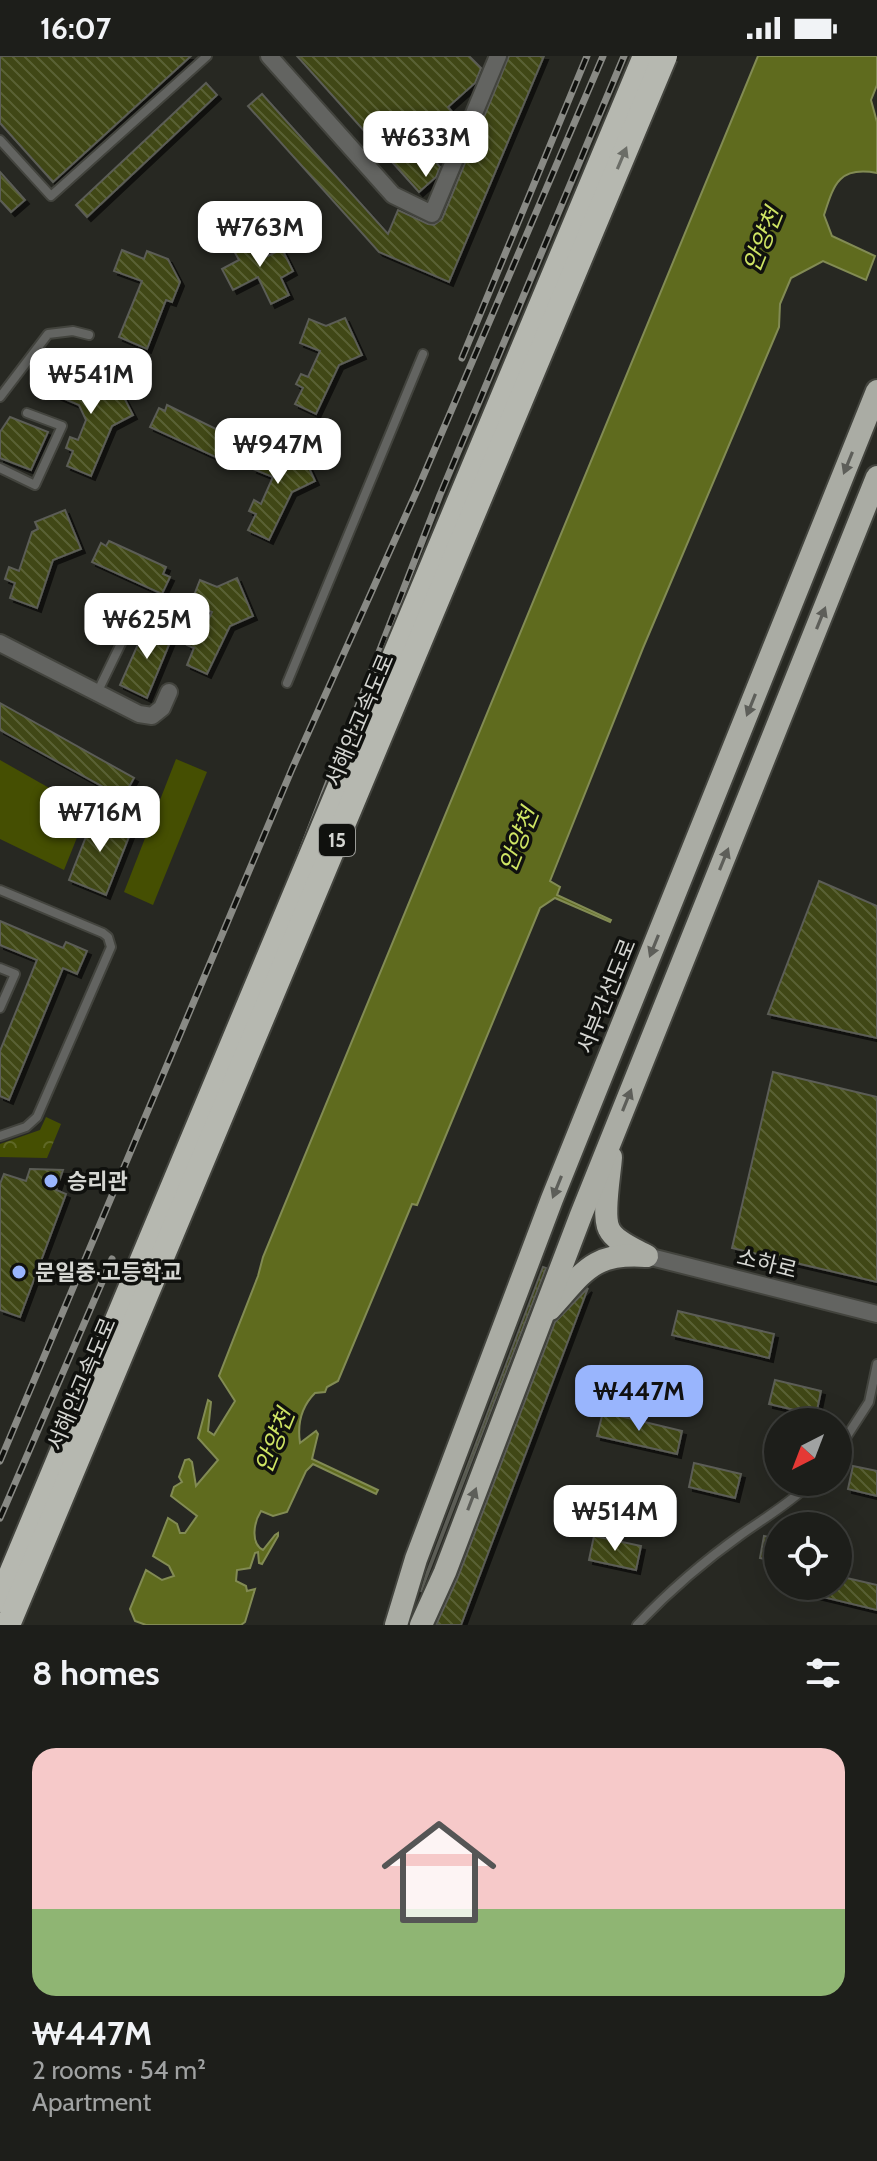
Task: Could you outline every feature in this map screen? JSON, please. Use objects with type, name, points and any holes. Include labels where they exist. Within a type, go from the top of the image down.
[{"type":"highway","name":"서해안고속도로","points":[[0,1600],[645,56]]},
{"type":"highway","name":"서해안고속도로","points":[[8,1625],[665,56]]},
{"type":"highway","name":"서부간선도로","points":[[396,1625],[416,1559],[552,1199],[877,391]]},
{"type":"highway","points":[[421,1625],[445,1572],[612,1138],[877,477]]},
{"type":"highway","points":[[612,1138],[607,1213],[609,1229],[617,1238],[647,1256]]},
{"type":"highway","points":[[541,1319],[597,1261],[622,1254],[647,1256]]},
{"type":"highway","points":[[384,1625],[416,1559]]},
{"type":"highway","points":[[431,1625],[445,1572]]},
{"type":"street","points":[[269,56],[393,195],[432,214],[498,56]]},
{"type":"street","points":[[0,643],[139,714],[152,716],[162,708],[169,692]]},
{"type":"street","name":"소하로","points":[[647,1256],[877,1314]]},
{"type":"lane","points":[[0,140],[51,196],[207,56]]},
{"type":"lane","points":[[0,397],[48,334],[73,331],[89,335]]},
{"type":"lane","points":[[287,683],[423,354]]},
{"type":"lane","points":[[0,468],[35,485],[38,480],[62,426],[27,413]]},
{"type":"lane","points":[[97,694],[129,627]]},
{"type":"lane","points":[[0,890],[103,933],[111,947],[37,1117],[26,1127],[0,1136]]},
{"type":"lane","points":[[0,968],[15,974],[0,1008]]},
{"type":"lane","points":[[852,1428],[869,1402],[877,1364]]},
{"type":"lane","points":[[637,1625],[671,1589],[797,1496]]},
{"type":"green space","points":[[176,759],[207,772],[153,905],[124,892]]},
{"type":"green space","points":[[0,760],[88,810],[64,870],[0,839]]},
{"type":"green space","points":[[46,1117],[61,1124],[47,1158],[0,1157],[0,1144],[40,1130]]},
{"type":"water","name":"안양천","points":[[758,56],[877,56],[877,85],[871,100],[877,122],[877,173],[854,172],[846,175],[835,186],[824,215],[832,236],[875,256],[866,280],[823,261],[791,278],[780,304],[779,327],[643,648],[550,881],[560,887],[557,895],[611,920],[555,898],[540,908],[417,1205],[412,1204],[338,1381],[327,1387],[325,1392],[315,1393],[303,1410],[300,1443],[316,1431],[318,1434],[312,1459],[378,1490],[376,1494],[313,1464],[306,1471],[287,1512],[273,1516],[261,1511],[254,1532],[259,1547],[263,1550],[278,1533],[278,1536],[262,1564],[259,1563],[258,1552],[250,1568],[237,1570],[236,1581],[246,1586],[247,1591],[255,1589],[245,1622],[241,1625],[146,1625],[135,1621],[130,1609],[146,1570],[162,1580],[174,1576],[169,1566],[153,1556],[168,1518],[177,1524],[180,1533],[185,1533],[197,1516],[171,1496],[174,1487],[182,1482],[179,1477],[185,1460],[192,1462],[196,1486],[218,1460],[198,1438],[208,1400],[211,1402],[208,1431],[214,1435],[235,1401],[219,1376],[263,1257]]},
{"type":"building","points":[[0,56],[191,56],[53,182],[0,123]]},
{"type":"building","points":[[297,56],[469,56],[481,68],[475,83],[448,107],[459,120],[456,128],[428,153],[440,167],[436,177],[419,192]]},
{"type":"building","points":[[509,56],[544,56],[449,282],[379,252],[248,106],[262,94],[388,234],[398,210],[428,224],[434,225],[442,219]]},
{"type":"building","points":[[206,83],[217,95],[87,217],[76,205]]},
{"type":"building","points":[[0,172],[25,200],[11,212],[0,200]]},
{"type":"building","points":[[258,237],[268,256],[282,249],[293,271],[281,278],[289,295],[271,304],[258,277],[233,290],[222,269],[239,260],[233,249]]},
{"type":"building","points":[[122,250],[144,259],[147,251],[168,259],[180,282],[172,302],[166,300],[147,349],[119,337],[142,281],[114,271]]},
{"type":"building","points":[[345,318],[362,355],[339,365],[316,414],[295,404],[303,388],[296,384],[301,374],[308,377],[320,351],[300,343],[309,319],[326,326]]},
{"type":"building","points":[[55,370],[97,387],[114,378],[133,415],[112,426],[91,476],[67,466],[73,451],[66,448],[70,437],[78,440],[86,420],[79,405],[46,391]]},
{"type":"building","points":[[167,405],[224,433],[221,440],[227,443],[220,459],[150,427],[159,408],[165,411]]},
{"type":"building","points":[[10,417],[48,432],[31,470],[0,458],[0,432]]},
{"type":"building","points":[[298,444],[315,481],[292,492],[269,540],[248,530],[256,514],[249,511],[254,500],[261,504],[273,477],[253,469],[262,446],[279,452]]},
{"type":"building","points":[[65,510],[81,549],[53,560],[37,608],[10,598],[15,583],[5,579],[9,567],[19,571],[32,532],[38,529],[35,522]]},
{"type":"building","points":[[109,541],[166,567],[163,574],[170,577],[162,594],[92,562],[101,543],[106,546]]},
{"type":"building","points":[[237,578],[253,616],[230,626],[207,674],[187,665],[194,648],[187,645],[192,635],[199,638],[212,612],[191,603],[200,580],[217,587]]},
{"type":"building","points":[[147,624],[173,635],[147,698],[120,685]]},
{"type":"building","points":[[0,703],[134,778],[123,798],[0,730]]},
{"type":"building","points":[[95,814],[132,829],[106,895],[69,880]]},
{"type":"building","points":[[819,881],[877,906],[877,1038],[768,1014]]},
{"type":"building","points":[[0,921],[63,948],[66,942],[87,951],[77,974],[63,968],[9,1100],[0,1096],[0,1051],[37,960],[0,945]]},
{"type":"building","points":[[773,1072],[877,1097],[877,1282],[732,1248]]},
{"type":"building","name":"문일중·고등학교","points":[[30,1169],[63,1170],[56,1190],[66,1194],[20,1317],[0,1310],[0,1184],[4,1174],[26,1181]]},
{"type":"building","points":[[543,1267],[546,1268],[421,1592],[427,1572]]},
{"type":"building","points":[[588,1288],[461,1625],[436,1625],[458,1577],[555,1322]]},
{"type":"building","points":[[678,1311],[774,1334],[769,1358],[672,1335]]},
{"type":"building","points":[[775,1380],[821,1391],[817,1408],[786,1408],[769,1404]]},
{"type":"building","points":[[603,1412],[682,1431],[677,1454],[597,1436]]},
{"type":"building","points":[[694,1463],[741,1474],[735,1498],[689,1487]]},
{"type":"building","points":[[853,1466],[877,1471],[877,1496],[852,1490]]},
{"type":"building","points":[[594,1536],[641,1546],[636,1570],[589,1560]]},
{"type":"building","points":[[764,1536],[764,1559],[760,1558]]},
{"type":"building","points":[[852,1579],[877,1585],[877,1610],[836,1600],[852,1600]]},
{"type":"railway","points":[[462,358],[587,56]]},
{"type":"railway","points":[[0,1461],[292,769],[419,486],[603,56]]},
{"type":"railway","points":[[0,1581],[218,1067],[440,495],[624,56]]},
{"type":"railway","points":[[0,1518],[112,1259]]},
{"type":"place","name":"승리관","points":[[51,1181]]},
{"type":"place","name":"문일중·고등학교","points":[[19,1272]]}]
